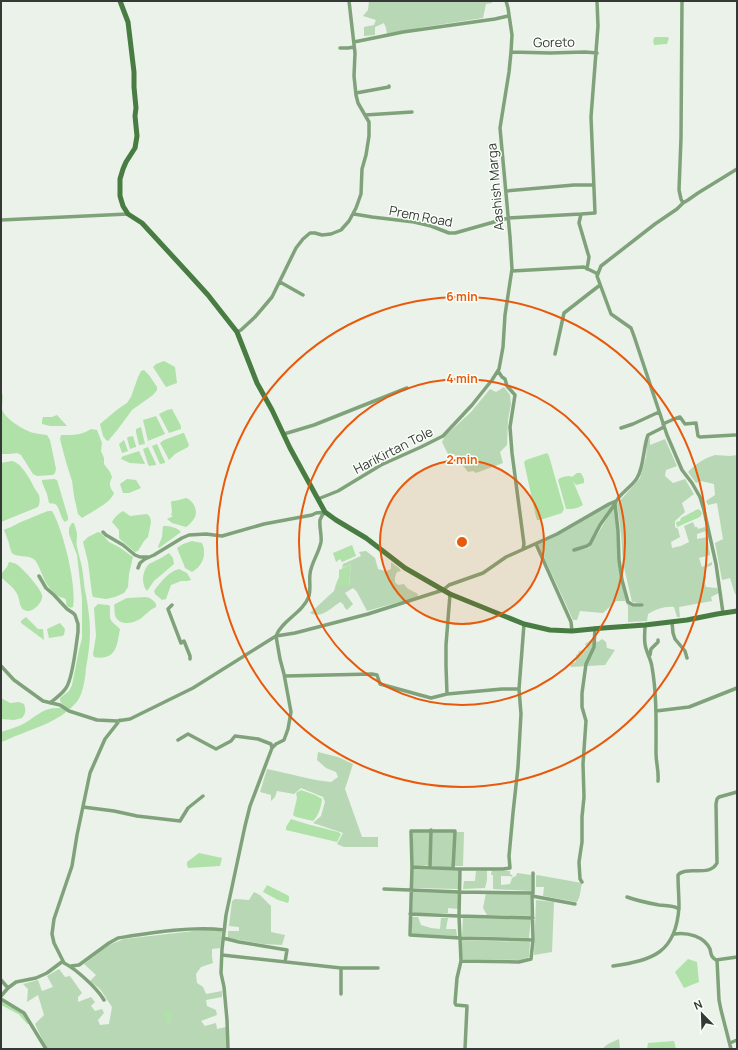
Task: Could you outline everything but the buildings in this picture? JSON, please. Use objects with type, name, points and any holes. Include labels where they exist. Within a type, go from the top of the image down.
[{"type":"street","points":[[120,1],[128,22],[134,72],[137,136],[135,148],[126,162],[120,179],[120,196],[124,206],[128,214],[142,224],[208,295],[237,332],[257,383],[325,512],[366,538],[405,568],[442,590],[524,624],[550,630],[572,631],[672,622],[737,611]]},
{"type":"street","points":[[237,332],[256,317],[272,297],[296,248],[303,239],[310,233],[331,234],[340,230],[354,214],[361,194],[362,169],[369,136],[369,122],[358,103],[356,93],[354,76],[354,42],[349,1]]},
{"type":"street","name":"Aashish Marga","points":[[498,371],[503,347],[505,315],[512,271],[500,128],[512,52],[512,35],[506,1]]},
{"type":"street","points":[[587,269],[589,257],[579,223],[581,214],[595,213],[591,117],[597,53],[597,1]]},
{"type":"street","points":[[682,1],[681,145],[679,190],[682,203]]},
{"type":"street","points":[[354,42],[403,32],[495,20],[508,16]]},
{"type":"street","points":[[340,48],[354,47]]},
{"type":"street","name":"Goreto","points":[[512,52],[597,53]]},
{"type":"street","points":[[356,93],[389,86]]},
{"type":"street","points":[[365,115],[412,112]]},
{"type":"street","points":[[723,613],[716,564],[700,497],[682,470],[659,412],[631,328],[611,314],[597,276],[600,266],[677,209],[682,203],[737,169]]},
{"type":"street","points":[[506,191],[574,185],[594,185]]},
{"type":"street","points":[[1,220],[128,214]]},
{"type":"street","name":"Prem Road","points":[[354,214],[372,218],[414,222],[449,233],[455,233],[508,218],[581,214]]},
{"type":"street","points":[[512,271],[584,267],[598,274]]},
{"type":"street","points":[[280,282],[303,294]]},
{"type":"street","points":[[556,354],[564,313],[600,285]]},
{"type":"street","points":[[498,371],[505,379],[507,386],[515,395],[510,427],[524,544],[522,550]]},
{"type":"street","name":"HariKirtan Tole","points":[[318,499],[338,491],[381,465],[443,436],[472,405],[498,371]]},
{"type":"street","points":[[284,434],[314,425],[406,388]]},
{"type":"street","points":[[622,428],[659,412]]},
{"type":"street","points":[[574,550],[590,544],[616,500],[638,477],[645,454],[645,443],[648,436],[674,419],[680,417],[685,424],[696,423],[698,436],[700,437],[735,435]]},
{"type":"street","points":[[1,666],[14,680],[43,701],[60,705],[69,711],[98,720],[130,719],[193,688],[276,636],[295,633],[368,614],[442,590],[449,585],[484,573],[506,557],[557,534],[609,504],[615,503]]},
{"type":"street","points":[[615,503],[622,580],[628,602],[633,606],[642,605]]},
{"type":"street","points":[[138,568],[140,563],[149,557],[189,535],[206,534],[222,536],[264,524],[325,512]]},
{"type":"street","points":[[228,1049],[224,987],[221,973],[226,915],[250,806],[272,748],[284,740],[288,729],[291,712],[276,636],[283,626],[299,610],[309,594],[310,574],[321,541],[320,519],[325,512]]},
{"type":"street","points":[[103,532],[135,555],[140,557],[149,557]]},
{"type":"street","points":[[536,544],[571,622],[572,631]]},
{"type":"street","points":[[40,576],[46,588],[67,610],[75,615],[78,624],[70,680],[66,688],[50,702]]},
{"type":"street","points":[[447,694],[446,645],[450,594]]},
{"type":"street","points":[[172,605],[168,609],[170,615],[181,643],[184,642],[190,659]]},
{"type":"street","points":[[672,622],[675,639],[688,658]]},
{"type":"street","points":[[412,866],[453,869],[510,868],[509,856],[512,813],[518,767],[521,714],[519,689],[524,624]]},
{"type":"street","points":[[645,625],[645,644],[652,668],[656,711],[656,757],[659,773],[658,781]]},
{"type":"street","points":[[582,882],[580,879],[579,862],[583,831],[583,764],[586,721],[582,707],[582,693],[586,664],[594,647],[595,628]]},
{"type":"street","points":[[650,657],[651,649],[658,642],[658,640]]},
{"type":"street","points":[[285,676],[372,674],[377,675],[380,684],[431,698],[447,694],[519,689]]},
{"type":"street","points":[[656,711],[689,707],[737,688]]},
{"type":"street","points":[[104,1000],[100,993],[72,966],[64,963],[54,943],[52,934],[54,919],[72,866],[90,773],[105,739],[120,720]]},
{"type":"street","points":[[178,740],[188,734],[216,749],[231,741],[235,736],[258,739],[271,744],[272,748]]},
{"type":"street","points":[[613,966],[637,962],[664,949],[670,941],[674,934],[679,909],[678,876],[681,872],[709,870],[715,867],[717,863],[717,799],[719,796],[737,792]]},
{"type":"street","points":[[83,807],[114,811],[136,816],[180,821],[188,808],[203,796]]},
{"type":"street","points":[[430,867],[431,830]]},
{"type":"street","points":[[453,869],[455,831],[411,831],[412,866],[410,935],[533,940]]},
{"type":"street","points":[[460,869],[459,916],[461,961],[455,1003],[456,1005],[467,1006],[465,1049]]},
{"type":"street","points":[[461,961],[520,962],[531,959],[533,940],[533,873]]},
{"type":"street","points":[[384,889],[532,895],[575,904]]},
{"type":"street","points":[[627,897],[653,904],[674,906],[679,909]]},
{"type":"street","points":[[410,914],[532,918]]},
{"type":"street","points":[[72,966],[79,965],[118,938],[192,929],[210,928],[224,930]]},
{"type":"street","points":[[674,934],[693,936],[701,939],[708,946],[713,959],[717,960],[737,957]]},
{"type":"street","points":[[223,938],[286,950],[285,962]]},
{"type":"street","points":[[222,955],[341,968],[378,968]]},
{"type":"street","points":[[717,960],[719,1000],[732,1049]]},
{"type":"street","points":[[46,1049],[24,1013],[1,998],[8,988],[16,982],[36,978],[63,961]]},
{"type":"street","points":[[341,968],[341,994]]},
{"type":"street","points":[[1,980],[8,988]]},
{"type":"street","points":[[730,1043],[737,1040]]},
{"type":"shaded area","points":[[369,1],[492,1],[492,3],[486,4],[483,18],[387,34],[384,23],[375,27],[375,35],[364,36],[364,27],[374,25],[376,20],[363,16],[368,10]]},
{"type":"shaded area","points":[[655,37],[669,38],[667,44],[654,45],[653,40]]},
{"type":"shaded area","points":[[164,361],[175,367],[177,383],[166,387],[153,367]]},
{"type":"shaded area","points":[[144,370],[157,387],[157,390],[153,395],[132,410],[108,441],[106,440],[103,436],[100,424],[127,403],[131,397],[141,371]]},
{"type":"shaded area","points":[[504,387],[510,395],[511,404],[508,420],[507,445],[500,452],[503,463],[476,473],[473,471],[468,472],[454,454],[448,454],[442,442],[445,436],[471,412],[490,389],[496,392]]},
{"type":"shaded area","points":[[1,390],[3,397],[2,409],[9,419],[30,432],[47,435],[50,440],[56,469],[53,475],[37,476],[33,474],[21,455],[17,453],[1,454]]},
{"type":"shaded area","points":[[172,409],[181,426],[181,429],[169,433],[159,414]]},
{"type":"shaded area","points":[[57,415],[67,426],[50,426],[42,424],[43,417],[52,417]]},
{"type":"shaded area","points":[[156,416],[165,434],[148,441],[143,420]]},
{"type":"shaded area","points":[[141,427],[145,444],[139,445],[136,429]]},
{"type":"shaded area","points":[[91,429],[97,430],[102,443],[101,451],[104,458],[104,464],[112,477],[110,485],[114,493],[105,504],[82,518],[78,514],[72,481],[60,439],[61,435],[80,434]]},
{"type":"shaded area","points":[[183,433],[189,445],[188,447],[175,454],[169,460],[160,443]]},
{"type":"shaded area","points":[[133,436],[136,447],[130,449],[127,438]]},
{"type":"shaded area","points":[[650,437],[650,445],[665,439],[677,466],[666,470],[665,476],[673,483],[685,479],[694,494],[682,503],[685,512],[675,521],[675,527],[678,529],[680,537],[671,542],[672,548],[689,542],[684,526],[693,522],[695,527],[698,529],[705,527],[706,531],[697,534],[697,539],[707,537],[710,555],[699,558],[702,567],[712,562],[712,565],[705,568],[706,579],[704,580],[706,587],[717,588],[719,593],[711,597],[712,601],[679,607],[680,617],[677,617],[674,607],[667,607],[657,609],[648,614],[647,621],[628,622],[628,606],[625,601],[616,601],[603,613],[580,611],[577,620],[573,620],[538,544],[614,503],[588,544],[573,549],[573,551],[589,548],[614,507],[618,560],[626,602],[632,607],[643,607],[644,604],[632,602],[623,563],[617,504],[640,478],[646,457],[647,444]]},
{"type":"shaded area","points":[[124,440],[128,451],[122,453],[119,444]]},
{"type":"shaded area","points":[[157,444],[165,463],[160,464],[152,446]]},
{"type":"shaded area","points":[[148,447],[156,465],[149,466],[148,464],[143,449]]},
{"type":"shaded area","points":[[139,451],[145,464],[130,463],[121,459],[124,456]]},
{"type":"shaded area","points":[[547,453],[564,509],[562,513],[537,520],[524,462]]},
{"type":"shaded area","points":[[715,455],[737,455],[737,594],[735,594],[730,578],[722,580],[715,543],[723,539],[717,503],[708,505],[706,501],[715,495],[714,484],[701,481],[696,483],[688,472],[700,462]]},
{"type":"shaded area","points":[[12,461],[16,462],[26,473],[39,495],[40,500],[38,507],[1,522],[1,463]]},
{"type":"shaded area","points":[[577,473],[581,473],[584,479],[584,483],[576,485],[573,481],[583,505],[577,508],[566,509],[558,480],[565,476],[572,477]]},
{"type":"shaded area","points":[[127,479],[136,480],[141,488],[129,493],[123,493],[120,484]]},
{"type":"shaded area","points":[[42,480],[57,480],[68,517],[68,520],[65,522],[57,505],[49,503],[42,482]]},
{"type":"shaded area","points":[[186,498],[193,503],[196,514],[191,523],[186,527],[172,523],[167,519],[173,516],[171,515],[171,502]]},
{"type":"shaded area","points":[[698,509],[702,514],[700,517],[677,527],[676,522]]},
{"type":"shaded area","points":[[48,511],[52,511],[65,544],[73,586],[73,607],[68,606],[64,598],[60,597],[50,589],[35,560],[12,553],[4,530]]},
{"type":"shaded area","points":[[123,511],[130,516],[147,514],[150,517],[151,522],[148,537],[138,551],[135,552],[119,538],[119,530],[112,522]]},
{"type":"shaded area","points":[[72,523],[74,523],[77,532],[77,546],[83,571],[90,622],[89,650],[80,698],[68,711],[55,719],[42,726],[1,742],[1,732],[22,724],[45,710],[60,708],[63,705],[60,698],[69,691],[72,685],[82,638],[82,599],[77,555],[69,534],[69,528]]},
{"type":"shaded area","points":[[163,526],[175,528],[181,532],[159,548],[158,547],[162,537]]},
{"type":"shaded area","points":[[98,532],[101,533],[109,542],[133,557],[128,587],[124,593],[106,599],[93,597],[88,562],[83,542],[88,537]]},
{"type":"shaded area","points":[[192,541],[202,543],[204,555],[199,566],[192,572],[185,568],[177,548]]},
{"type":"shaded area","points":[[352,545],[356,556],[342,562],[340,559],[336,562],[333,553]]},
{"type":"shaded area","points":[[366,551],[375,558],[378,569],[386,571],[391,569],[391,562],[399,568],[401,571],[397,572],[395,582],[398,585],[404,584],[407,588],[418,594],[417,597],[367,611],[357,592],[353,588],[345,593],[353,604],[347,610],[340,602],[322,614],[318,615],[310,613],[334,591],[336,584],[338,586],[349,586],[351,564],[342,568],[343,564],[361,556],[359,552]]},
{"type":"shaded area","points":[[169,553],[173,558],[174,564],[154,581],[147,591],[143,581],[145,570],[149,564]]},
{"type":"shaded area","points":[[9,562],[18,565],[41,592],[41,601],[30,611],[22,609],[15,591],[2,578],[2,573]]},
{"type":"shaded area","points":[[351,564],[349,586],[337,586],[336,584],[339,577],[339,570]]},
{"type":"shaded area","points":[[179,569],[187,573],[191,580],[181,581],[171,585],[166,599],[162,600],[155,594],[154,591],[168,575]]},
{"type":"shaded area","points":[[146,597],[153,600],[156,607],[137,621],[126,623],[117,619],[115,615],[115,604],[127,598]]},
{"type":"shaded area","points":[[98,604],[110,606],[110,619],[120,629],[118,641],[114,651],[107,657],[101,658],[94,657],[93,654],[96,636],[94,608]]},
{"type":"shaded area","points":[[26,617],[38,629],[43,629],[44,640],[21,623],[21,621]]},
{"type":"shaded area","points":[[60,623],[65,629],[64,635],[49,638],[47,629]]},
{"type":"shaded area","points":[[602,639],[606,642],[607,648],[615,650],[605,665],[571,667],[569,664],[576,662],[576,655],[579,651],[586,650],[587,648],[585,644],[591,640],[598,642]]},
{"type":"shaded area","points":[[1,698],[10,703],[19,702],[24,704],[25,711],[22,718],[14,720],[1,719]]},
{"type":"shaded area","points":[[318,752],[338,757],[353,764],[345,789],[362,837],[378,837],[378,847],[344,847],[337,844],[343,833],[313,823],[321,816],[325,802],[323,797],[301,788],[294,794],[277,791],[275,797],[271,801],[271,795],[260,792],[267,769],[331,782],[338,777],[336,772],[326,768],[317,760]]},
{"type":"shaded area","points":[[301,790],[322,799],[317,816],[313,821],[293,815],[297,798],[296,793]]},
{"type":"shaded area","points":[[291,819],[341,834],[337,842],[286,830],[286,827]]},
{"type":"shaded area","points":[[430,831],[429,865],[413,866],[413,832]]},
{"type":"shaded area","points":[[432,831],[454,832],[452,868],[431,866]]},
{"type":"shaded area","points":[[456,832],[464,832],[463,866],[454,866]]},
{"type":"shaded area","points":[[199,853],[222,858],[220,866],[188,868],[187,862]]},
{"type":"shaded area","points":[[413,868],[459,870],[458,889],[412,888]]},
{"type":"shaded area","points":[[487,870],[485,888],[463,889],[464,881],[475,881],[476,871]]},
{"type":"shaded area","points":[[492,870],[510,871],[510,874],[513,876],[501,876],[501,885],[510,884],[512,878],[516,876],[517,873],[531,875],[531,891],[493,889],[493,875],[491,875]]},
{"type":"shaded area","points":[[537,875],[582,883],[577,902],[543,896],[544,887],[536,887]]},
{"type":"shaded area","points":[[267,885],[289,896],[288,903],[278,900],[263,892]]},
{"type":"shaded area","points":[[254,892],[260,895],[271,906],[271,932],[285,935],[282,945],[263,944],[228,938],[228,931],[239,931],[239,927],[229,926],[232,901],[235,899],[249,900]]},
{"type":"shaded area","points":[[413,892],[458,893],[458,909],[448,908],[448,913],[412,913]]},
{"type":"shaded area","points":[[486,893],[531,894],[531,916],[487,915],[483,908]]},
{"type":"shaded area","points":[[536,900],[554,902],[552,952],[534,955]]},
{"type":"shaded area","points":[[412,917],[418,917],[421,925],[440,929],[441,918],[448,918],[446,929],[456,929],[457,936],[412,934]]},
{"type":"shaded area","points":[[463,918],[531,919],[529,938],[462,936]]},
{"type":"shaded area","points":[[211,929],[222,932],[220,948],[212,949],[213,963],[201,967],[196,974],[197,983],[203,987],[206,994],[222,991],[222,997],[206,1000],[207,1006],[216,1010],[217,1015],[201,1021],[205,1026],[216,1023],[217,1029],[226,1027],[227,1049],[47,1049],[35,1024],[44,1015],[38,995],[27,1002],[28,989],[23,984],[38,980],[42,991],[53,987],[47,976],[59,969],[65,977],[70,976],[82,993],[78,997],[78,1002],[91,997],[95,1002],[91,1006],[95,1011],[102,1009],[104,1013],[98,1020],[100,1025],[109,1024],[112,1007],[100,989],[90,981],[96,975],[84,964],[109,945],[124,939]]},
{"type":"shaded area","points":[[462,940],[530,942],[529,957],[520,960],[462,959]]},
{"type":"shaded area","points":[[688,959],[697,962],[699,982],[684,988],[675,972]]},
{"type":"shaded area","points":[[168,1010],[171,1012],[172,1016],[170,1025],[167,1027],[164,1011]]},
{"type":"shaded area","points":[[619,1039],[620,1049],[602,1049],[608,1044]]},
{"type":"shaded area","points":[[674,1041],[676,1049],[647,1049],[648,1043]]},
{"type":"waterway","points":[[1,1003],[20,1013],[28,1022]]}]
